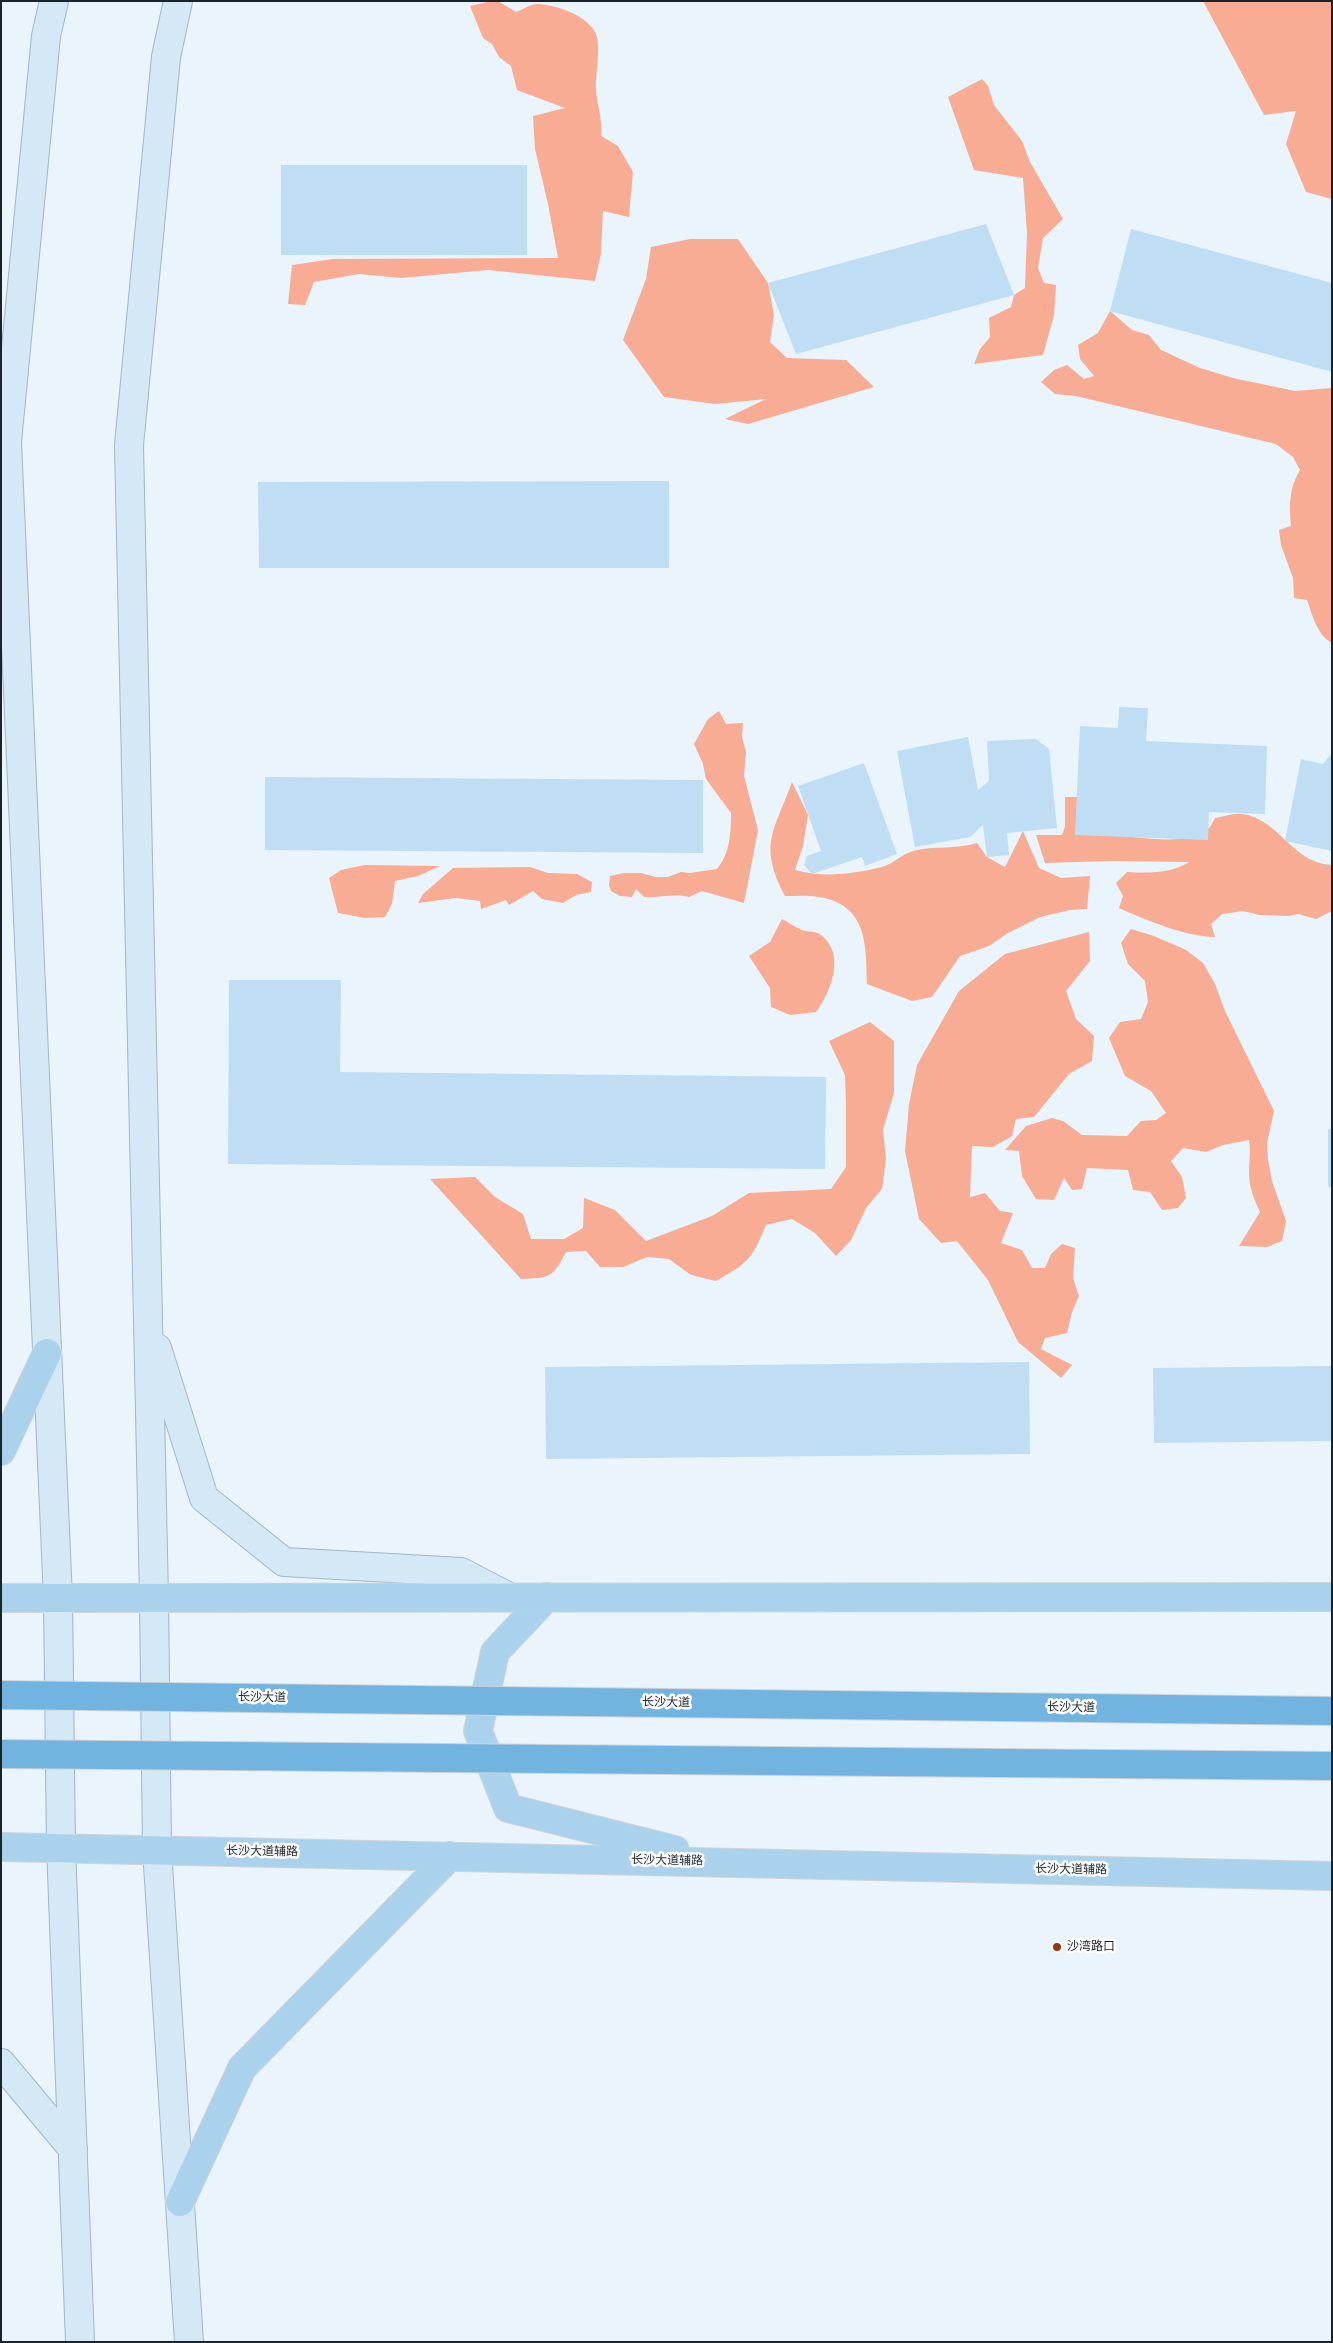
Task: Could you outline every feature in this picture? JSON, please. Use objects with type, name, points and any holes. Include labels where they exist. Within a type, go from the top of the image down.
[{"type":"highway","name":"长沙大道","points":[[1,1695],[1332,1711]]},
{"type":"highway","points":[[1,1754],[1332,1766]]},
{"type":"main road","points":[[54,1],[46,36],[7,442],[58,1598],[61,1848],[80,2342]]},
{"type":"main road","points":[[178,1],[166,57],[129,445],[154,1597],[157,1850],[189,2342]]},
{"type":"main road","points":[[148,1316],[204,1498],[284,1562],[461,1572],[510,1597]]},
{"type":"main road","points":[[1,1451],[47,1353]]},
{"type":"main road","points":[[547,1597],[495,1652],[478,1732],[508,1808],[721,1862]]},
{"type":"main road","points":[[1,1598],[1332,1597]]},
{"type":"main road","name":"长沙大道辅路","points":[[1,1847],[1332,1876]]},
{"type":"main road","points":[[180,2202],[242,2068],[450,1856]]},
{"type":"main road","points":[[1,2063],[73,2149]]},
{"type":"shaded area","points":[[498,1],[516,12],[537,4],[553,6],[577,15],[595,32],[598,45],[596,90],[601,136],[618,146],[633,172],[629,217],[603,211],[601,253],[595,281],[488,270],[401,278],[359,274],[314,282],[305,305],[288,304],[292,265],[333,259],[558,258],[535,149],[533,116],[565,108],[517,90],[511,66],[499,57],[492,44],[483,38],[470,6]]},
{"type":"shaded area","points":[[1203,1],[1332,1],[1332,199],[1306,192],[1286,144],[1296,111],[1264,115]]},
{"type":"shaded area","points":[[982,79],[988,86],[994,105],[1022,141],[1030,162],[1063,219],[1043,238],[1038,268],[1044,283],[1056,285],[1054,315],[1043,355],[974,364],[980,349],[990,337],[989,318],[1011,307],[1014,295],[1025,288],[1027,233],[1023,178],[974,170],[948,97]]},
{"type":"shaded area","points":[[690,239],[738,239],[768,283],[774,315],[770,342],[787,358],[846,360],[874,387],[748,424],[725,419],[766,399],[715,404],[664,397],[623,340],[646,279],[651,247]]},
{"type":"shaded area","points":[[1110,311],[1132,330],[1149,335],[1161,350],[1200,368],[1233,378],[1295,391],[1332,388],[1332,643],[1319,630],[1307,600],[1294,598],[1293,578],[1281,545],[1279,530],[1291,526],[1291,497],[1296,477],[1300,470],[1293,457],[1276,444],[1076,396],[1055,394],[1041,382],[1054,370],[1067,365],[1084,379],[1094,376],[1080,359],[1078,345],[1098,333]]},
{"type":"shaded area","points":[[719,711],[726,724],[743,723],[742,737],[746,752],[744,776],[758,830],[744,903],[702,891],[689,897],[678,895],[644,897],[636,889],[632,897],[620,896],[611,891],[609,885],[610,876],[624,873],[641,873],[656,877],[668,877],[681,872],[690,873],[717,869],[725,857],[731,828],[731,813],[706,779],[703,764],[694,744],[708,719]]},
{"type":"shaded area","points":[[792,782],[808,815],[803,846],[795,870],[817,874],[860,872],[886,866],[905,854],[921,849],[977,843],[987,857],[1005,867],[1023,831],[1039,868],[1061,878],[1090,876],[1087,909],[1070,910],[1040,917],[1008,933],[989,946],[960,956],[932,997],[912,1001],[867,984],[864,942],[861,929],[855,918],[847,909],[835,901],[815,896],[785,896],[777,878],[772,863],[772,838]]},
{"type":"shaded area","points":[[1065,797],[1079,797],[1105,833],[1142,838],[1171,839],[1197,836],[1210,827],[1215,818],[1242,814],[1255,818],[1266,824],[1306,857],[1332,865],[1332,911],[1316,919],[1298,914],[1288,916],[1259,915],[1243,911],[1222,914],[1211,924],[1215,937],[1178,931],[1130,913],[1119,908],[1123,896],[1116,883],[1127,872],[1167,871],[1189,862],[1109,861],[1045,863],[1036,835],[1062,835],[1065,827]]},
{"type":"shaded area","points":[[365,865],[440,866],[418,876],[395,881],[392,904],[385,917],[365,918],[338,913],[329,878],[341,870]]},
{"type":"shaded area","points":[[530,867],[548,873],[577,874],[592,882],[591,892],[576,895],[563,903],[542,899],[533,891],[509,905],[506,900],[481,909],[480,901],[456,898],[418,903],[423,894],[453,868]]},
{"type":"shaded area","points":[[782,919],[802,930],[821,935],[829,943],[833,952],[834,973],[831,984],[822,1004],[816,1012],[790,1015],[771,1007],[770,988],[749,956],[770,942]]},
{"type":"shaded area","points":[[1131,929],[1154,936],[1186,950],[1203,963],[1215,984],[1225,1011],[1274,1111],[1267,1143],[1268,1160],[1272,1181],[1286,1221],[1282,1241],[1267,1247],[1239,1246],[1260,1212],[1250,1183],[1249,1140],[1223,1145],[1206,1152],[1183,1148],[1171,1161],[1182,1177],[1186,1198],[1178,1208],[1162,1210],[1150,1192],[1133,1190],[1128,1170],[1087,1168],[1082,1189],[1072,1190],[1064,1178],[1054,1200],[1036,1199],[1022,1176],[1019,1151],[1005,1150],[1026,1126],[1052,1118],[1063,1121],[1082,1135],[1127,1136],[1141,1121],[1156,1120],[1166,1113],[1151,1091],[1125,1076],[1109,1038],[1120,1022],[1141,1019],[1148,1002],[1145,981],[1128,964],[1121,943]]},
{"type":"shaded area","points":[[1089,932],[1090,961],[1066,991],[1076,1019],[1094,1036],[1092,1061],[1069,1074],[1034,1117],[1016,1119],[1012,1136],[993,1147],[972,1146],[970,1197],[985,1193],[1000,1211],[1013,1213],[1001,1243],[1022,1250],[1032,1268],[1045,1268],[1051,1254],[1062,1244],[1075,1248],[1073,1278],[1079,1296],[1072,1312],[1067,1333],[1045,1338],[1041,1349],[1072,1365],[1061,1378],[1018,1342],[988,1280],[957,1241],[941,1243],[919,1219],[905,1151],[909,1104],[917,1065],[959,991],[1005,954]]},
{"type":"shaded area","points":[[870,1022],[894,1041],[894,1093],[883,1130],[886,1159],[882,1189],[866,1208],[851,1240],[836,1256],[815,1233],[792,1219],[766,1225],[757,1246],[748,1259],[716,1281],[691,1275],[669,1259],[647,1257],[623,1267],[600,1267],[586,1251],[566,1252],[557,1267],[549,1275],[521,1279],[430,1179],[475,1177],[495,1197],[523,1214],[531,1239],[564,1239],[583,1228],[584,1198],[615,1210],[646,1241],[712,1216],[749,1193],[831,1189],[846,1167],[846,1102],[845,1075],[829,1041]]},
{"type":"building","points":[[281,165],[527,165],[527,255],[281,255]]},
{"type":"building","points":[[986,224],[1014,295],[796,354],[768,283]]},
{"type":"building","points":[[1131,229],[1332,283],[1332,372],[1110,311]]},
{"type":"building","points":[[669,481],[669,568],[259,568],[258,482]]},
{"type":"building","points":[[1119,707],[1148,708],[1146,741],[1267,746],[1265,814],[1209,812],[1208,840],[1075,835],[1080,726],[1118,728]]},
{"type":"building","points":[[968,737],[978,790],[989,781],[987,741],[1036,739],[1049,749],[1057,828],[1007,833],[1009,855],[987,857],[983,825],[970,837],[915,847],[897,751]]},
{"type":"building","points":[[1332,753],[1332,851],[1285,841],[1301,759],[1323,764]]},
{"type":"building","points":[[864,763],[897,854],[865,866],[862,857],[812,874],[804,865],[807,856],[821,851],[798,786]]},
{"type":"building","points":[[265,777],[703,780],[703,853],[265,850]]},
{"type":"building","points":[[229,980],[341,980],[340,1072],[826,1077],[825,1169],[228,1164]]},
{"type":"building","points":[[1328,1129],[1332,1129],[1332,1187],[1328,1187]]},
{"type":"building","points":[[1029,1362],[1030,1454],[546,1459],[545,1367]]},
{"type":"building","points":[[1332,1366],[1332,1441],[1154,1443],[1153,1368]]},
{"type":"place","name":"沙湾路口","points":[[1057,1947]]}]
